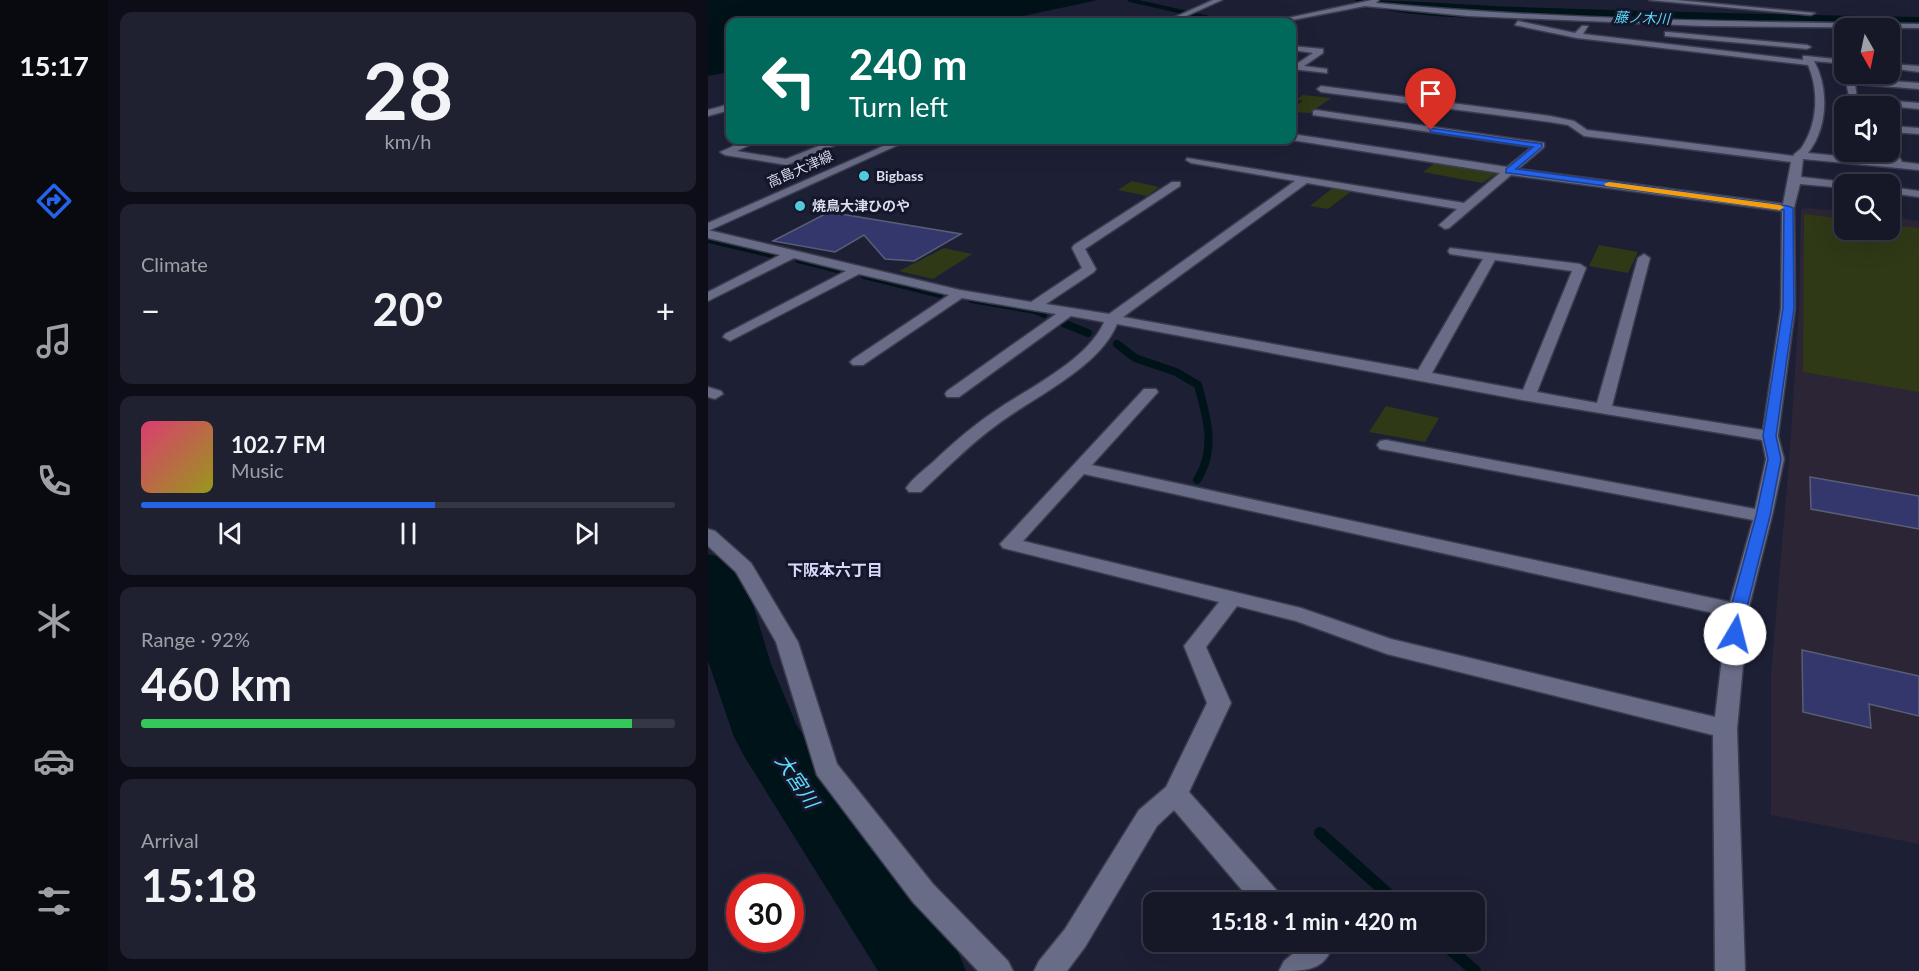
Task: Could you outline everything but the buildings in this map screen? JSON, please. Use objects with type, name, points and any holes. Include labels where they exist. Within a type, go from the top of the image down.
[{"type":"street","points":[[1177,18],[1219,0]]},
{"type":"street","points":[[1293,18],[1377,0]]},
{"type":"street","points":[[1385,0],[1466,10],[1577,36],[1834,61]]},
{"type":"street","points":[[1652,0],[1812,18],[1834,24]]},
{"type":"street","points":[[1366,3],[1466,10],[1919,19]]},
{"type":"street","points":[[1482,14],[1704,24],[1812,18]]},
{"type":"street","points":[[1577,36],[1587,27],[1591,18]]},
{"type":"street","points":[[1806,59],[1812,18]]},
{"type":"street","points":[[1900,26],[1919,26]]},
{"type":"street","points":[[1587,27],[1621,30]]},
{"type":"street","points":[[1656,33],[1807,47]]},
{"type":"street","points":[[1296,48],[1320,51],[1296,66]]},
{"type":"street","points":[[1730,971],[1725,729],[1738,611],[1763,516],[1775,459],[1770,436],[1788,308],[1788,208],[1795,180],[1797,157],[1806,150],[1826,98],[1811,63],[1806,59]]},
{"type":"street","points":[[1296,67],[1324,71]]},
{"type":"street","points":[[1900,67],[1919,69]]},
{"type":"street","points":[[1852,96],[1850,81],[1919,86]]},
{"type":"street","points":[[1321,89],[1571,123],[1584,134],[1797,157],[1919,167]]},
{"type":"street","points":[[1346,92],[1316,113],[1459,129],[1540,145],[1445,225]]},
{"type":"street","points":[[1471,117],[1489,100]]},
{"type":"street","points":[[1900,104],[1919,106]]},
{"type":"street","points":[[708,112],[726,108]]},
{"type":"street","points":[[1900,130],[1919,131]]},
{"type":"street","points":[[1296,138],[1509,171],[1788,208]]},
{"type":"street","points":[[745,144],[724,153],[787,162],[832,144]]},
{"type":"street","name":"高島大津線","points":[[708,226],[895,144]]},
{"type":"street","points":[[1191,160],[1466,207]]},
{"type":"street","points":[[915,488],[990,422],[1068,369],[1097,344],[1111,327],[1112,319],[1305,179]]},
{"type":"street","points":[[1795,180],[1834,184]]},
{"type":"street","points":[[1034,306],[1089,269],[1078,248],[1176,184]]},
{"type":"street","points":[[1900,191],[1919,194]]},
{"type":"street","points":[[708,234],[960,294],[1112,319],[1528,396],[1770,436]]},
{"type":"street","points":[[1454,251],[1580,268],[1528,396]]},
{"type":"street","points":[[708,297],[792,254]]},
{"type":"street","points":[[1422,377],[1491,256]]},
{"type":"street","points":[[1603,409],[1644,258]]},
{"type":"street","points":[[730,337],[857,270]]},
{"type":"street","points":[[858,362],[960,294]]},
{"type":"street","points":[[953,394],[1068,312]]},
{"type":"street","points":[[1150,392],[1010,544],[1301,615],[1387,646],[1725,729]]},
{"type":"street","points":[[1386,445],[1763,516]]},
{"type":"street","points":[[1080,468],[1738,611]]},
{"type":"street","points":[[708,535],[744,567],[787,642],[826,768],[923,893],[998,971]]},
{"type":"street","points":[[1049,971],[1075,938],[1148,818],[1175,794],[1220,703],[1195,646],[1232,599]]},
{"type":"street","points":[[1175,794],[1260,892]]},
{"type":"street","points":[[1294,971],[1315,954],[1313,952]]},
{"type":"shaded area","points":[[708,0],[1098,0],[1014,18],[726,18],[726,73],[708,76]]},
{"type":"shaded area","points":[[1801,209],[1834,211],[1834,240],[1900,240],[1900,218],[1919,221],[1919,844],[1771,815],[1771,674],[1799,311]]},
{"type":"green space","points":[[1303,95],[1331,98],[1310,113],[1296,112],[1296,105],[1303,101],[1297,99]]},
{"type":"green space","points":[[1435,163],[1499,172],[1482,183],[1423,172]]},
{"type":"green space","points":[[1132,181],[1159,187],[1147,196],[1118,190]]},
{"type":"green space","points":[[1334,187],[1353,190],[1328,209],[1310,206]]},
{"type":"green space","points":[[1804,214],[1834,218],[1834,240],[1900,240],[1900,226],[1919,228],[1919,392],[1803,372]]},
{"type":"green space","points":[[1599,245],[1638,252],[1628,273],[1589,266]]},
{"type":"green space","points":[[944,248],[972,254],[933,279],[899,271]]},
{"type":"green space","points":[[1386,406],[1439,418],[1425,442],[1369,432]]},
{"type":"waterway","points":[[1130,0],[1209,18]]},
{"type":"waterway","name":"藤ノ木川","points":[[1365,0],[1416,7],[1492,12],[1919,23]]},
{"type":"waterway","points":[[708,240],[772,255]]},
{"type":"waterway","points":[[798,260],[838,270]]},
{"type":"waterway","points":[[864,276],[940,295]]},
{"type":"waterway","points":[[971,300],[1035,311],[1044,315]]},
{"type":"waterway","points":[[1063,323],[1088,333]]},
{"type":"waterway","points":[[1117,344],[1135,358],[1176,372],[1198,385],[1207,421],[1208,445],[1207,457],[1197,480]]},
{"type":"waterway","name":"大宮川","points":[[708,572],[718,585],[740,664],[768,737],[925,971]]},
{"type":"waterway","points":[[1320,833],[1386,892]]},
{"type":"waterway","points":[[1453,952],[1475,971]]},
{"type":"slow traffic","points":[[1609,184],[1780,207]]},
{"type":"place","name":"Bigbass","points":[[864,176]]},
{"type":"place","name":"焼鳥大津ひのや","points":[[800,206]]},
{"type":"district","name":"下阪本六丁目","points":[[835,570]]},
{"type":"route","points":[[1431,130],[1540,145],[1509,171],[1788,208],[1788,308],[1770,436],[1775,459],[1763,516],[1738,611],[1735,634]]}]
